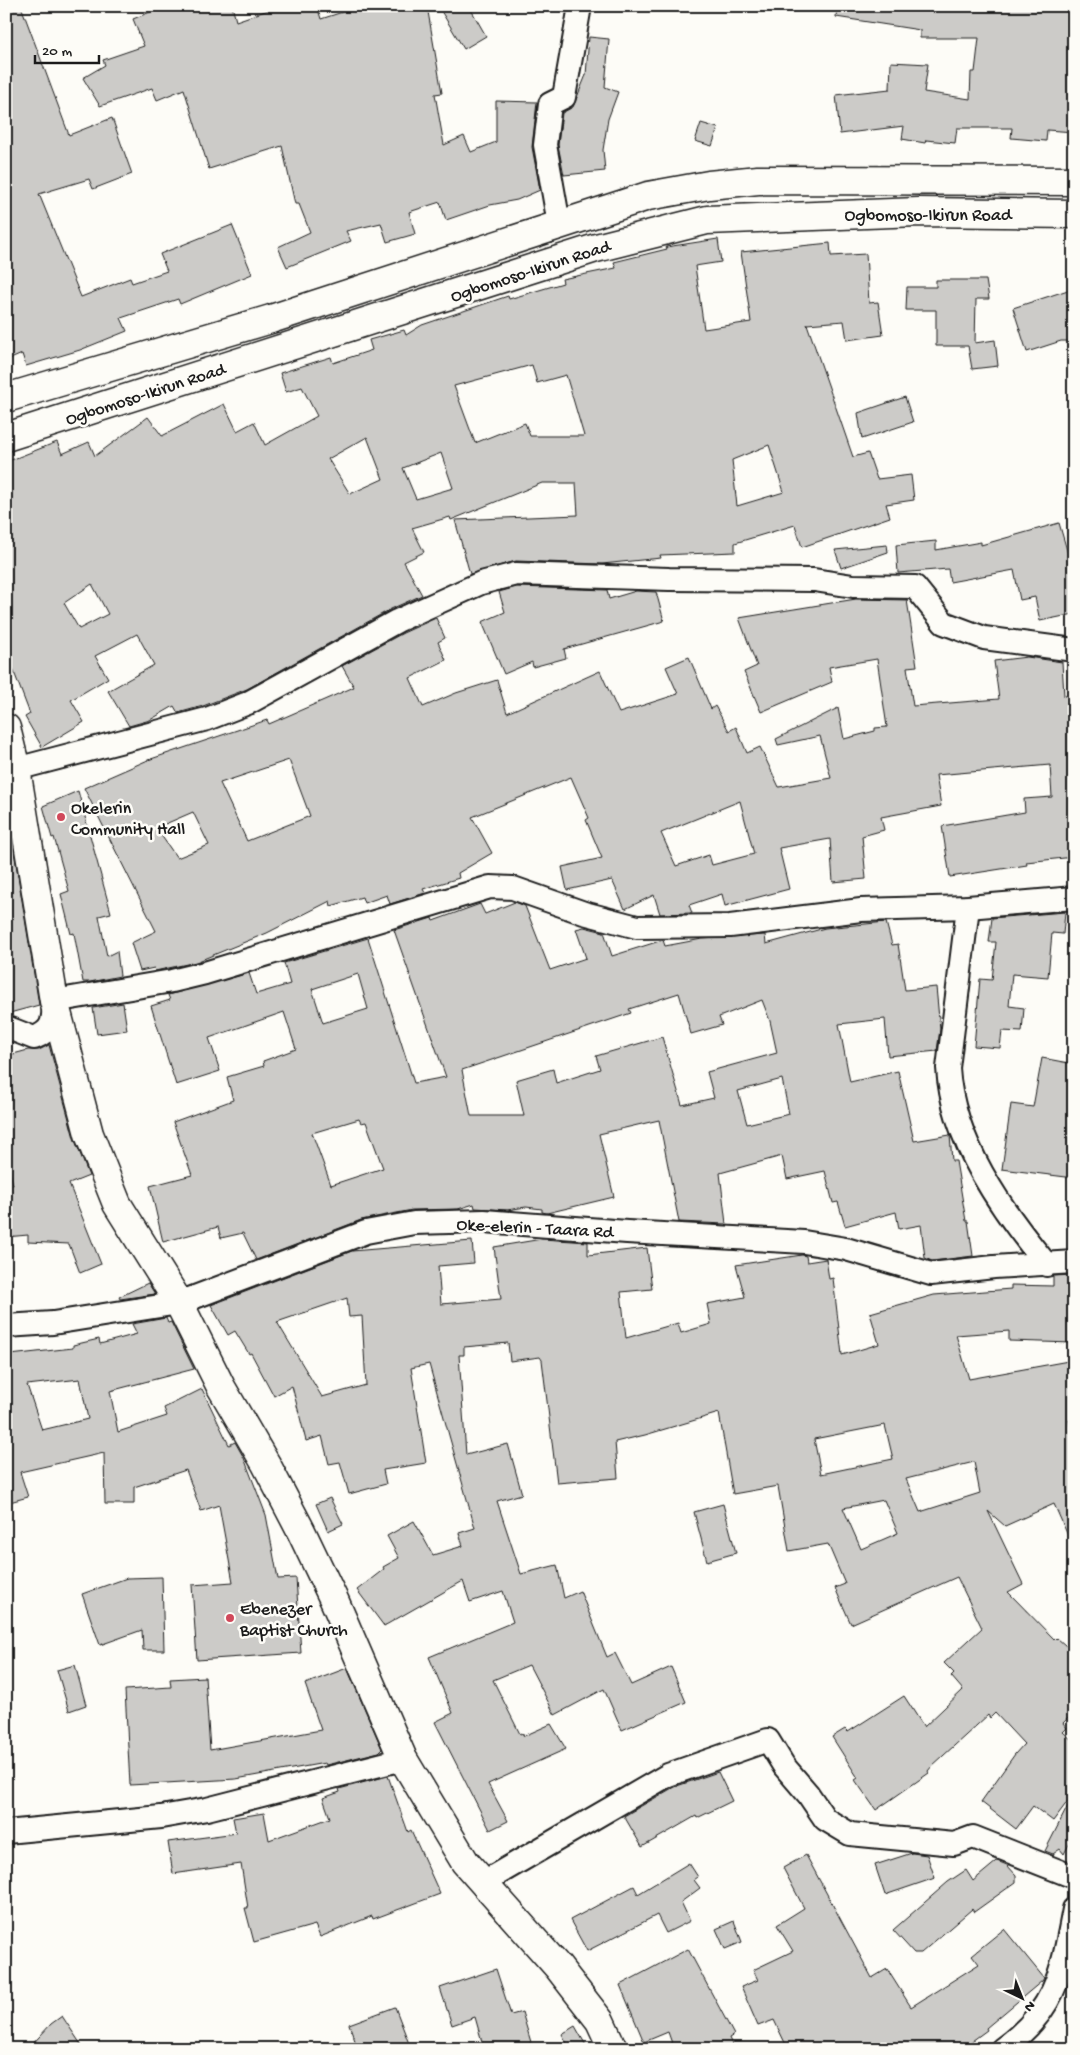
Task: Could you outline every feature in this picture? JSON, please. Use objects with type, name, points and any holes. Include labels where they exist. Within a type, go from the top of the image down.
[{"type":"main road","name":"Ogbomoso-Ikirun Road","points":[[6,398],[271,319],[648,196],[709,185],[758,180],[1074,181]]},
{"type":"main road","name":"Ogbomoso-Ikirun Road","points":[[6,437],[596,248],[707,220],[918,212],[1074,214]]},
{"type":"main road","points":[[6,728],[16,769],[54,1001],[89,1134],[117,1204],[179,1303],[221,1387],[266,1464],[301,1531],[335,1602],[403,1759],[466,1862],[482,1883],[558,1967],[600,2021],[613,2049]]},
{"type":"street","points":[[559,224],[545,145],[550,104],[564,97],[580,6]]},
{"type":"street","points":[[16,769],[207,720],[248,703],[397,621],[481,583],[516,574],[669,579],[814,580],[853,586],[915,587],[944,623],[984,638],[1074,650]]},
{"type":"street","points":[[6,1028],[34,1038],[46,1033],[52,1021],[54,1001],[172,981],[205,973],[490,887],[513,888],[584,912],[637,927],[730,926],[861,910],[968,907],[1074,898]]},
{"type":"street","points":[[968,907],[948,1068],[949,1091],[962,1133],[1002,1205],[1025,1239],[1048,1265]]},
{"type":"street","name":"Oke-elerin - Taara Rd","points":[[6,1326],[53,1323],[179,1303],[366,1232],[414,1223],[484,1221],[627,1232],[804,1242],[846,1249],[931,1274],[994,1267],[1074,1262]]},
{"type":"street","points":[[482,1883],[668,1775],[768,1740],[784,1766],[808,1794],[825,1819],[850,1834],[954,1844],[973,1837],[1074,1877]]},
{"type":"street","points":[[6,1832],[161,1817],[207,1809],[403,1759]]},
{"type":"street","points":[[1002,2049],[1018,2037],[1041,2014],[1058,1981],[1074,1909]]},
{"type":"building","points":[[6,6],[21,6],[69,135],[112,118],[132,174],[93,189],[89,179],[39,194],[81,297],[130,278],[132,283],[167,271],[160,254],[232,225],[252,274],[180,304],[178,299],[121,318],[127,331],[80,350],[26,366],[22,354],[6,361]]},
{"type":"building","points":[[165,6],[232,6],[236,21],[280,6],[317,6],[321,19],[361,6],[427,6],[442,93],[435,94],[444,145],[464,136],[471,152],[496,142],[496,101],[537,102],[532,147],[540,190],[517,200],[490,205],[446,220],[440,202],[409,212],[415,234],[387,242],[381,223],[346,231],[351,241],[287,267],[278,247],[310,232],[299,204],[295,204],[282,146],[209,169],[184,89],[157,100],[152,88],[100,106],[83,78],[105,65],[103,60],[144,46],[133,19]]},
{"type":"building","points":[[438,6],[469,6],[486,36],[464,49]]},
{"type":"building","points":[[837,6],[1074,6],[1074,132],[1047,130],[1046,141],[1011,138],[1012,128],[957,128],[955,143],[926,140],[925,143],[902,139],[904,126],[840,134],[836,95],[890,89],[891,62],[928,64],[924,92],[970,99],[971,72],[975,72],[979,38],[920,38],[920,30],[836,17]]},
{"type":"building","points":[[589,37],[609,39],[605,87],[618,92],[608,119],[603,150],[605,171],[564,175],[558,145],[562,113],[573,107],[586,75]]},
{"type":"building","points":[[701,123],[718,128],[712,146],[695,141]]},
{"type":"building","points":[[718,239],[721,262],[695,266],[704,329],[751,322],[741,252],[830,243],[831,256],[866,254],[869,303],[878,302],[883,335],[847,340],[844,321],[807,324],[853,457],[868,453],[877,479],[911,475],[914,500],[886,504],[890,517],[802,547],[795,525],[735,543],[735,552],[660,555],[661,558],[602,564],[516,561],[470,574],[455,520],[578,515],[576,483],[542,483],[451,520],[450,517],[412,528],[424,552],[404,562],[422,595],[391,609],[247,689],[203,706],[178,713],[174,706],[150,720],[129,726],[108,691],[154,665],[137,634],[95,656],[108,678],[71,700],[84,722],[42,747],[25,717],[30,714],[6,651],[6,462],[57,442],[62,454],[89,442],[95,456],[148,417],[162,436],[224,404],[237,431],[254,422],[265,445],[317,416],[302,387],[286,392],[280,373],[331,357],[333,363],[372,350],[369,340],[404,330],[406,335],[422,325],[508,296],[509,299],[563,283],[562,279],[616,268],[614,262],[667,249],[666,247]],"holes":[[[532,365],[537,383],[566,375],[584,436],[530,436],[525,423],[475,443],[454,386]],[[367,437],[383,479],[350,494],[328,459]],[[769,445],[784,492],[737,506],[732,460]],[[441,453],[453,488],[416,499],[403,468]],[[92,584],[108,614],[79,629],[64,603]]]},
{"type":"building","points":[[936,280],[986,280],[989,299],[976,299],[975,343],[995,340],[998,366],[972,369],[968,346],[936,346],[936,310],[906,310],[907,287],[936,287]]},
{"type":"building","points":[[1074,288],[1074,341],[1061,341],[1027,352],[1013,308]]},
{"type":"building","points":[[905,397],[913,422],[862,439],[858,413]]},
{"type":"building","points":[[1059,523],[1071,564],[1074,563],[1074,614],[1040,621],[1035,597],[1020,600],[1014,570],[950,582],[948,569],[898,573],[896,545],[936,541],[936,550],[981,542],[981,545]]},
{"type":"building","points":[[887,545],[888,552],[841,568],[835,550]]},
{"type":"building","points":[[517,587],[607,590],[609,599],[636,591],[656,592],[664,621],[564,649],[566,658],[533,667],[532,662],[504,674],[482,622],[505,612],[499,592]]},
{"type":"building","points":[[856,599],[907,600],[917,666],[907,667],[913,706],[999,699],[994,661],[1027,657],[1062,662],[1064,696],[1074,695],[1074,857],[1026,862],[1027,865],[950,877],[942,826],[1025,812],[1024,799],[1052,797],[1050,765],[936,775],[941,806],[881,817],[884,830],[862,836],[866,879],[833,882],[830,839],[779,848],[789,889],[725,906],[722,894],[689,905],[692,913],[660,914],[654,895],[625,909],[612,880],[567,890],[562,867],[602,858],[586,820],[589,818],[571,777],[472,817],[492,853],[458,873],[459,878],[423,889],[425,893],[390,904],[387,895],[364,903],[362,897],[331,906],[330,901],[267,933],[196,962],[155,971],[154,968],[140,971],[131,943],[156,931],[84,788],[148,760],[267,720],[269,724],[354,687],[342,666],[403,633],[436,618],[445,638],[438,642],[446,660],[410,678],[423,707],[456,693],[497,680],[507,713],[600,671],[619,713],[678,694],[666,667],[689,657],[711,709],[715,706],[729,731],[736,727],[747,753],[760,747],[779,787],[831,778],[820,736],[778,745],[776,739],[838,708],[844,739],[875,731],[875,728],[887,727],[877,659],[829,667],[832,682],[761,712],[744,672],[757,666],[739,618]],"holes":[[[289,760],[310,816],[247,841],[220,783]],[[740,801],[754,854],[712,865],[709,855],[676,866],[661,833]],[[193,812],[209,845],[177,858],[156,828]]]},
{"type":"building","points":[[78,791],[111,913],[99,916],[107,956],[117,951],[120,976],[90,982],[83,982],[74,933],[71,934],[61,894],[69,891],[43,806]]},
{"type":"building","points":[[6,833],[11,833],[39,1005],[6,1014]]},
{"type":"building","points":[[515,902],[525,906],[550,970],[586,958],[576,929],[584,927],[604,932],[612,956],[663,940],[665,946],[702,939],[765,935],[766,944],[825,928],[886,922],[892,945],[898,944],[905,990],[936,987],[940,1029],[937,1051],[888,1056],[885,1019],[839,1024],[850,1082],[898,1071],[914,1141],[950,1135],[952,1161],[956,1161],[973,1256],[932,1261],[925,1258],[921,1225],[899,1229],[896,1212],[845,1226],[838,1202],[833,1203],[825,1171],[787,1179],[782,1156],[720,1173],[726,1224],[679,1222],[659,1120],[599,1134],[614,1197],[547,1213],[542,1212],[542,1209],[526,1207],[507,1210],[475,1208],[474,1204],[458,1209],[412,1210],[361,1220],[256,1260],[243,1233],[221,1238],[218,1227],[163,1242],[150,1186],[192,1175],[173,1122],[233,1100],[227,1077],[264,1066],[263,1061],[296,1049],[284,1012],[209,1038],[220,1071],[176,1085],[151,1006],[170,1000],[168,995],[249,973],[256,994],[290,984],[284,963],[368,938],[414,1083],[446,1077],[394,930],[432,918],[433,921],[480,904],[485,914]],"holes":[[[358,974],[368,1009],[323,1023],[312,989]],[[679,993],[691,1034],[722,1025],[719,1017],[762,1000],[770,1021],[777,1053],[707,1072],[714,1098],[682,1105],[662,1037],[596,1056],[600,1069],[556,1083],[553,1069],[516,1080],[524,1116],[471,1116],[462,1070],[631,1013],[629,1009]],[[782,1079],[789,1114],[747,1124],[738,1091]],[[359,1119],[361,1123],[366,1122],[383,1168],[331,1185],[312,1133]]]},
{"type":"building","points":[[1065,912],[1063,934],[1052,933],[1048,977],[1012,974],[1009,1006],[1024,1008],[1022,1032],[1002,1031],[1000,1048],[974,1046],[980,979],[992,980],[996,942],[989,942],[992,918]]},
{"type":"building","points":[[123,1003],[127,1030],[97,1034],[93,1008]]},
{"type":"building","points":[[49,1045],[74,1138],[89,1176],[69,1184],[101,1264],[80,1273],[69,1244],[28,1242],[28,1235],[6,1237],[6,1186],[13,1185],[6,1154],[6,1056],[28,1050],[39,1050]]},
{"type":"building","points":[[1042,1058],[1074,1064],[1074,1178],[1002,1169],[1011,1104],[1033,1107]]},
{"type":"building","points":[[542,1239],[588,1242],[588,1255],[647,1248],[652,1289],[621,1292],[626,1338],[678,1323],[681,1333],[711,1324],[707,1304],[745,1297],[736,1265],[802,1255],[806,1256],[807,1262],[826,1259],[829,1279],[833,1278],[842,1355],[879,1344],[870,1313],[934,1295],[1011,1289],[1011,1285],[1053,1286],[1053,1276],[1074,1275],[1074,1343],[1009,1341],[1009,1331],[956,1335],[969,1379],[1074,1360],[1074,1419],[1069,1420],[1074,1445],[1074,1549],[1054,1504],[1005,1526],[988,1511],[1023,1584],[1008,1592],[1055,1640],[1057,1638],[1074,1653],[1074,1681],[1067,1689],[1074,1696],[1074,1712],[1063,1723],[1067,1728],[1063,1732],[1074,1742],[1074,1793],[1053,1821],[1033,1806],[1016,1829],[981,1802],[1024,1744],[995,1713],[990,1718],[988,1715],[932,1766],[928,1771],[929,1773],[876,1810],[855,1780],[858,1778],[832,1737],[845,1729],[848,1732],[904,1696],[924,1727],[963,1690],[951,1676],[954,1673],[944,1663],[982,1628],[957,1577],[851,1624],[835,1588],[845,1584],[828,1544],[789,1551],[778,1486],[733,1494],[719,1413],[615,1442],[618,1478],[557,1483],[542,1360],[540,1357],[510,1361],[508,1343],[464,1347],[464,1355],[459,1355],[466,1455],[508,1444],[522,1494],[497,1501],[521,1574],[557,1565],[564,1598],[580,1591],[607,1657],[615,1653],[631,1685],[671,1667],[686,1702],[622,1730],[604,1689],[555,1715],[529,1665],[493,1680],[520,1734],[522,1733],[524,1736],[551,1724],[566,1749],[488,1784],[508,1821],[490,1830],[435,1722],[453,1713],[429,1657],[513,1622],[503,1591],[470,1602],[463,1581],[384,1626],[357,1590],[384,1569],[383,1567],[399,1558],[387,1536],[414,1521],[433,1555],[463,1546],[459,1533],[475,1528],[429,1364],[411,1368],[426,1463],[383,1470],[386,1484],[349,1494],[340,1462],[329,1464],[322,1436],[306,1441],[292,1386],[274,1396],[251,1353],[249,1354],[235,1331],[228,1335],[211,1305],[352,1251],[472,1241],[474,1263],[438,1266],[441,1304],[501,1299],[494,1247]],"holes":[[[347,1298],[349,1317],[362,1316],[366,1385],[322,1397],[277,1322]],[[885,1425],[893,1459],[821,1474],[814,1439]],[[974,1462],[980,1493],[920,1512],[906,1479]],[[884,1500],[898,1533],[861,1549],[843,1508]]]},
{"type":"building","points":[[148,1283],[155,1294],[120,1299],[119,1297]]},
{"type":"building","points":[[166,1318],[168,1323],[171,1322],[194,1369],[110,1391],[118,1432],[167,1416],[164,1408],[202,1389],[229,1445],[235,1442],[244,1458],[266,1515],[278,1579],[296,1578],[301,1653],[197,1660],[192,1585],[233,1582],[219,1505],[201,1511],[186,1470],[134,1487],[134,1504],[105,1504],[104,1453],[20,1472],[28,1497],[6,1503],[6,1361],[11,1361],[10,1355],[73,1348],[73,1345],[99,1339],[100,1344],[137,1334],[132,1324]],"holes":[[[80,1379],[88,1419],[42,1430],[27,1385]]]},
{"type":"building","points":[[330,1498],[343,1524],[328,1531],[316,1504]]},
{"type":"building","points":[[723,1504],[736,1553],[707,1561],[694,1512]]},
{"type":"building","points":[[162,1577],[164,1650],[143,1650],[142,1630],[100,1645],[82,1594],[127,1578]]},
{"type":"building","points":[[75,1665],[86,1705],[69,1711],[57,1670]]},
{"type":"building","points":[[347,1668],[382,1749],[379,1752],[326,1765],[325,1763],[236,1779],[130,1785],[125,1690],[171,1687],[170,1679],[205,1677],[210,1750],[321,1730],[305,1684]]},
{"type":"building","points":[[718,1772],[732,1801],[697,1818],[696,1816],[642,1847],[624,1816],[674,1787]]},
{"type":"building","points":[[388,1776],[408,1832],[411,1830],[440,1894],[373,1919],[372,1916],[320,1937],[315,1925],[254,1942],[245,1908],[248,1908],[241,1864],[173,1874],[168,1842],[236,1833],[233,1818],[264,1813],[269,1840],[330,1818],[323,1798],[340,1792],[339,1789]]},
{"type":"building","points":[[1074,1794],[1074,1835],[1064,1854],[1060,1849],[1053,1854],[1045,1851]]},
{"type":"building","points":[[912,1853],[927,1855],[935,1878],[885,1895],[875,1865]]},
{"type":"building","points":[[806,1855],[872,1978],[887,1969],[911,2007],[979,1964],[972,1955],[1004,1929],[1044,1978],[986,2028],[987,2030],[961,2049],[788,2049],[774,2020],[758,2026],[741,1987],[758,1980],[753,1970],[793,1951],[777,1925],[804,1908],[783,1868]]},
{"type":"building","points":[[997,1861],[1007,1865],[1016,1875],[1016,1882],[974,1912],[972,1909],[921,1953],[914,1953],[893,1930],[948,1882],[966,1870],[973,1881]]},
{"type":"building","points":[[689,1863],[698,1877],[694,1880],[700,1888],[681,1902],[690,1921],[666,1933],[657,1915],[587,1951],[570,1920],[634,1886],[638,1894]]},
{"type":"building","points":[[734,1921],[742,1942],[725,1949],[716,1929]]},
{"type":"building","points":[[688,1949],[734,2035],[729,2038],[734,2049],[674,2049],[668,2032],[644,2042],[620,1985]]},
{"type":"building","points":[[496,1969],[511,2015],[522,2012],[533,2049],[484,2049],[475,2017],[452,2025],[440,1988]]},
{"type":"building","points":[[395,2007],[411,2049],[358,2049],[349,2024]]},
{"type":"building","points":[[62,2016],[84,2049],[28,2049],[51,2024]]},
{"type":"building","points":[[575,2026],[588,2049],[570,2049],[562,2034]]},
{"type":"place","name":"Okelerin Community Hall","points":[[61,817]]},
{"type":"place","name":"Ebenezer Baptist Church","points":[[230,1618]]}]
